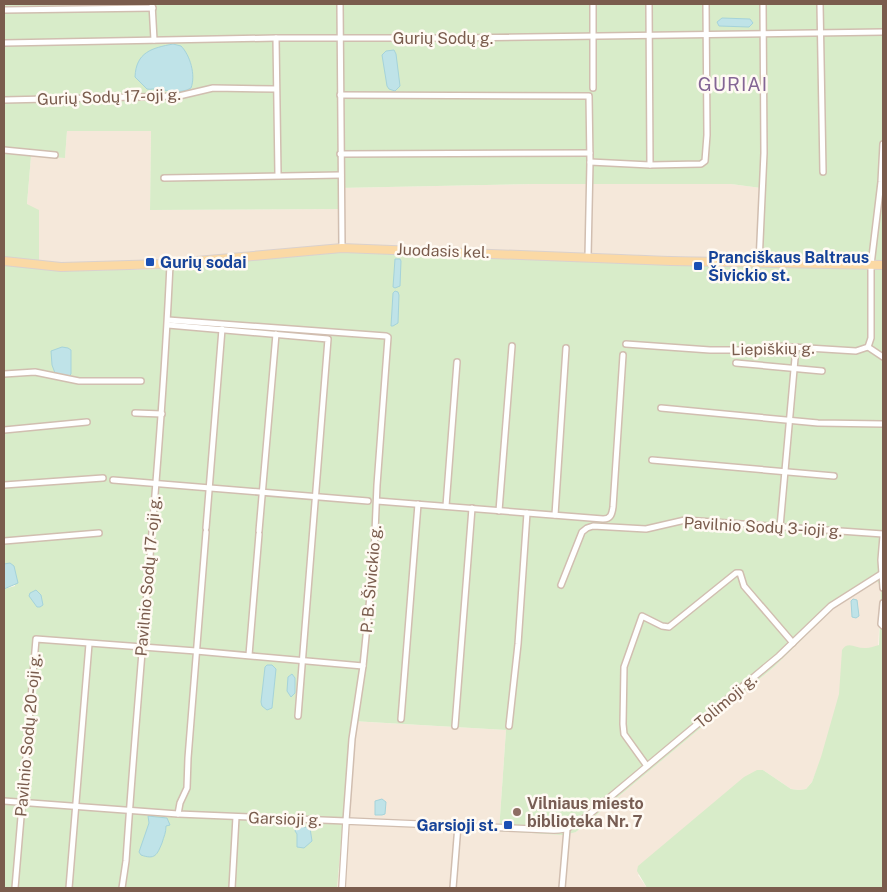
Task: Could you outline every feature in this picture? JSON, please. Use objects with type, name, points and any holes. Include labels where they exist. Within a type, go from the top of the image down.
[{"type":"main road","name":"Juodasis kel.","points":[[4,261],[60,267],[170,264],[342,248],[883,266]]},
{"type":"street","points":[[340,4],[342,248]]},
{"type":"street","points":[[592,4],[593,88]]},
{"type":"street","points":[[648,4],[650,164]]},
{"type":"street","points":[[590,162],[702,164],[705,161],[706,4]]},
{"type":"street","points":[[760,262],[764,153],[763,4]]},
{"type":"street","points":[[820,4],[823,172]]},
{"type":"street","points":[[4,10],[152,6],[154,40]]},
{"type":"street","name":"Gurių Sodų g.","points":[[4,43],[276,38],[459,38],[883,32]]},
{"type":"street","points":[[276,38],[278,175]]},
{"type":"street","name":"Gurių Sodų 17-oji g.","points":[[4,100],[179,96],[213,88],[276,89]]},
{"type":"street","points":[[340,96],[589,96],[588,257]]},
{"type":"street","points":[[883,144],[881,182],[871,265],[871,338],[868,347],[883,357]]},
{"type":"street","points":[[4,150],[55,155]]},
{"type":"street","points":[[340,154],[590,153]]},
{"type":"street","points":[[164,178],[341,175]]},
{"type":"street","name":"Pavilnio Sodų 17-oji g.","points":[[122,888],[162,414],[170,264]]},
{"type":"street","points":[[168,323],[328,339],[298,716]]},
{"type":"street","name":"P. B. Šivickio g.","points":[[168,323],[388,337],[377,485],[374,556],[352,739],[346,821]]},
{"type":"street","points":[[178,814],[180,804],[188,788],[188,758],[222,329]]},
{"type":"street","points":[[249,655],[276,334]]},
{"type":"street","name":"Liepiškių g.","points":[[626,344],[710,350],[748,350],[776,346],[856,351],[868,347]]},
{"type":"street","points":[[499,511],[512,346]]},
{"type":"street","points":[[780,527],[791,421],[796,347]]},
{"type":"street","points":[[555,515],[566,348]]},
{"type":"street","points":[[377,501],[609,518],[613,507],[623,355]]},
{"type":"street","points":[[446,506],[457,362]]},
{"type":"street","points":[[736,363],[822,371]]},
{"type":"street","points":[[4,374],[35,372],[79,381],[141,381]]},
{"type":"street","points":[[661,408],[818,423],[883,424]]},
{"type":"street","points":[[135,412],[162,414]]},
{"type":"street","points":[[4,430],[87,422]]},
{"type":"street","points":[[652,460],[834,476]]},
{"type":"street","points":[[4,485],[103,478]]},
{"type":"street","points":[[113,480],[368,501]]},
{"type":"street","points":[[401,719],[418,504]]},
{"type":"street","points":[[455,726],[472,508]]},
{"type":"street","points":[[509,726],[518,644],[527,513]]},
{"type":"street","name":"Pavilnio Sodų 3-ioji g.","points":[[561,585],[582,532],[587,528],[602,526],[646,529],[685,520],[883,535]]},
{"type":"street","points":[[4,542],[99,533]]},
{"type":"street","points":[[883,535],[883,588]]},
{"type":"street","points":[[647,766],[624,734],[623,724],[624,667],[642,616],[662,626],[670,627],[736,573],[740,573],[744,586],[793,643]]},
{"type":"street","name":"Tolimoji g.","points":[[567,829],[591,813],[749,682],[793,643],[830,606],[883,573]]},
{"type":"street","points":[[883,603],[881,624],[883,626]]},
{"type":"street","name":"Pavilnio Sodų 20-oji g.","points":[[15,888],[36,639],[249,655],[362,666]]},
{"type":"street","points":[[69,888],[89,644]]},
{"type":"street","name":"Garsioji g.","points":[[4,801],[236,817],[567,829]]},
{"type":"street","points":[[232,888],[236,817]]},
{"type":"street","points":[[342,888],[346,821]]},
{"type":"street","points":[[453,888],[458,825]]},
{"type":"street","points":[[562,888],[567,829]]},
{"type":"shaded area","points":[[67,131],[151,131],[150,210],[338,209],[339,188],[533,184],[731,184],[761,188],[758,259],[378,246],[320,246],[191,259],[39,262],[39,211],[27,205],[31,155],[65,158]]},
{"type":"shaded area","points":[[877,581],[881,586],[878,652],[837,718],[812,782],[806,789],[791,789],[763,770],[638,875],[647,888],[337,888],[351,721],[506,730],[499,831],[576,832],[774,667],[834,608]]},
{"type":"green space","points":[[4,4],[883,4],[883,262],[758,259],[761,188],[731,184],[533,184],[339,188],[339,209],[150,210],[151,131],[67,131],[65,158],[31,156],[27,204],[39,210],[39,262],[4,257]]},
{"type":"green space","points":[[350,251],[883,269],[883,888],[647,888],[637,871],[638,866],[744,777],[757,770],[763,770],[791,789],[806,789],[812,782],[839,694],[842,650],[850,645],[866,648],[879,645],[881,587],[877,581],[834,608],[774,667],[576,832],[563,835],[499,831],[506,730],[352,721],[337,888],[4,888],[4,589],[15,586],[10,563],[4,564],[4,265],[64,271],[164,269],[324,252]]},
{"type":"water","points":[[722,18],[750,19],[753,23],[749,27],[719,26],[717,22]]},
{"type":"water","points":[[173,44],[181,46],[189,60],[193,77],[191,88],[179,91],[147,89],[135,77],[138,62],[146,53],[158,47]]},
{"type":"water","points":[[394,50],[400,86],[395,91],[387,86],[382,55],[386,51]]},
{"type":"water","points":[[395,259],[400,259],[401,261],[400,286],[395,288],[393,287]]},
{"type":"water","points":[[395,291],[399,295],[398,323],[391,326],[393,293]]},
{"type":"water","points":[[62,347],[71,350],[71,374],[69,376],[55,373],[52,365],[51,351]]},
{"type":"water","points":[[10,563],[14,566],[18,583],[4,589],[4,564]]},
{"type":"water","points":[[36,590],[41,595],[43,605],[40,607],[37,607],[29,596],[30,593]]},
{"type":"water","points":[[853,599],[857,600],[859,616],[856,618],[852,617],[851,601]]},
{"type":"water","points":[[272,665],[276,669],[272,708],[267,710],[262,706],[261,702],[265,667]]},
{"type":"water","points":[[292,674],[295,678],[295,693],[291,697],[287,691],[288,677]]},
{"type":"water","points":[[382,799],[386,802],[385,814],[375,815],[375,801]]},
{"type":"water","points":[[148,816],[167,818],[170,825],[166,826],[162,843],[157,853],[152,857],[141,855],[139,852],[149,823]]},
{"type":"water","points":[[297,826],[310,828],[312,841],[304,848],[297,847],[297,834],[295,831]]},
{"type":"place","name":"Gurių sodai","points":[[150,262]]},
{"type":"place","name":"Pranciškaus Baltraus Šivickio st.","points":[[698,266]]},
{"type":"place","name":"Vilniaus miesto biblioteka Nr. 7","points":[[517,812]]},
{"type":"place","name":"Garsioji st.","points":[[508,825]]},
{"type":"district","name":"GURIAI","points":[[733,84]]}]
